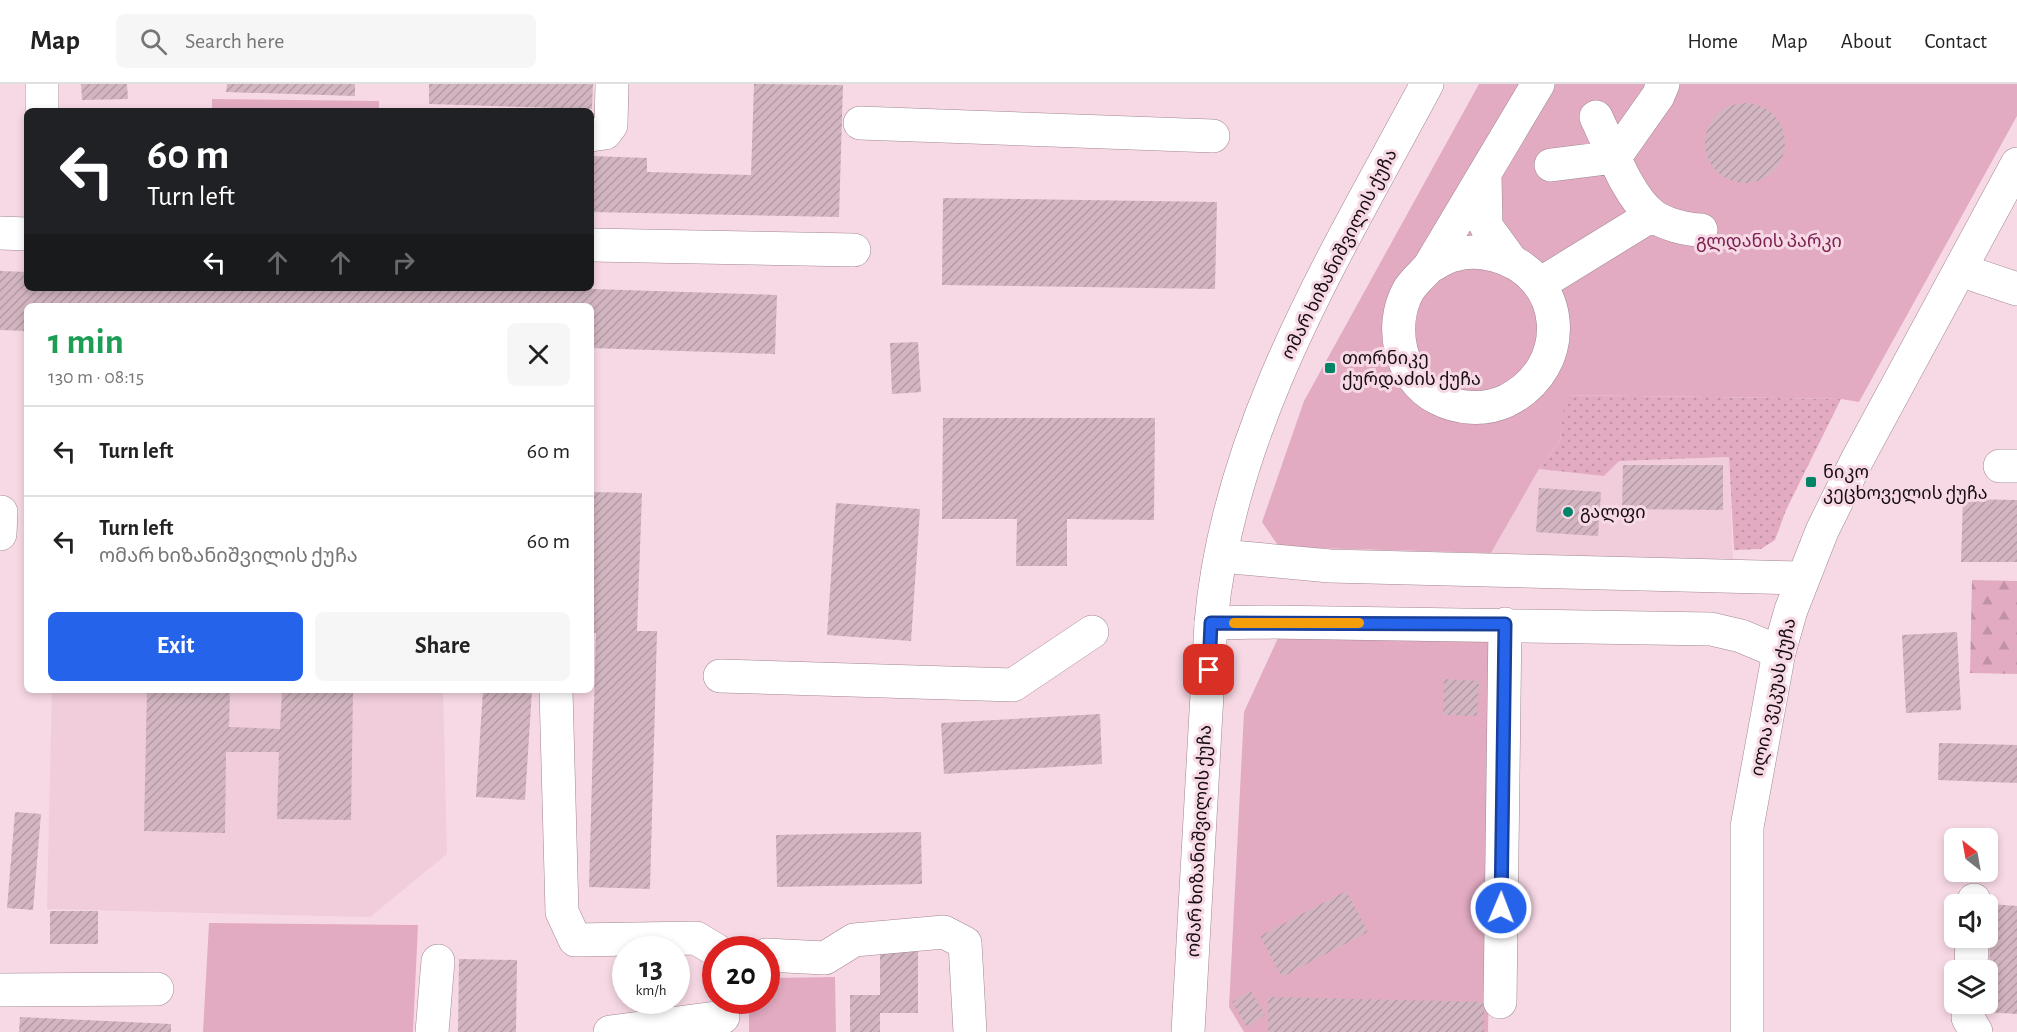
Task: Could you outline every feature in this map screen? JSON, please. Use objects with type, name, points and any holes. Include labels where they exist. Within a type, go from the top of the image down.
[{"type":"main road","points":[[42,84],[42,108]]},
{"type":"main road","points":[[594,135],[605,133],[610,125],[612,84]]},
{"type":"main road","name":"ომარ ხიზანიშვილის ქუჩა","points":[[1188,1032],[1211,623],[1221,556],[1235,491],[1256,430],[1303,317],[1427,84]]},
{"type":"main road","points":[[1490,165],[1485,175],[1486,226],[1510,259],[1540,284],[1552,311],[1554,342],[1543,371],[1522,393],[1495,406],[1464,408],[1435,397],[1413,377],[1400,349],[1398,318],[1408,290],[1429,267],[1538,84]]},
{"type":"main road","points":[[1551,165],[1615,157],[1658,96],[1663,84]]},
{"type":"main road","points":[[1596,117],[1630,188],[1652,215],[1689,230],[1701,230]]},
{"type":"main road","points":[[860,123],[1213,136]]},
{"type":"main road","name":"ილია ვეკუას ქუჩა","points":[[1747,1032],[1747,827],[1779,652],[1801,578],[1857,460],[2017,164]]},
{"type":"main road","points":[[1540,284],[1652,215]]},
{"type":"main road","points":[[0,232],[24,234]]},
{"type":"main road","points":[[594,245],[854,250]]},
{"type":"main road","points":[[1429,267],[1455,254],[1483,252],[1510,259]]},
{"type":"main road","points":[[1959,270],[2017,289]]},
{"type":"main road","points":[[0,534],[1,512]]},
{"type":"main road","points":[[1221,556],[1330,566],[1801,578]]},
{"type":"main road","points":[[1211,623],[1505,624],[1711,629],[1742,636],[1779,652]]},
{"type":"main road","points":[[1500,1002],[1505,624]]},
{"type":"main road","points":[[720,676],[1013,685],[1092,633]]},
{"type":"main road","points":[[556,693],[562,912],[575,940],[696,938],[702,942]]},
{"type":"main road","points":[[780,956],[825,958],[854,940],[944,932],[965,944],[970,1032]]},
{"type":"main road","points":[[432,1032],[438,961]]},
{"type":"main road","points":[[0,990],[157,989]]},
{"type":"main road","points":[[1968,1014],[1968,1018],[1976,1032]]},
{"type":"main road","points":[[610,1032],[723,1017]]},
{"type":"shaded area","points":[[1729,457],[1733,562],[1491,553],[1539,469],[1604,476],[1619,461]]},
{"type":"shaded area","points":[[52,693],[443,693],[447,854],[370,917],[47,909]]},
{"type":"green space","name":"გლდანის პარკი","points":[[1479,84],[2017,84],[2017,116],[1859,402],[1841,399],[1565,395],[1560,441],[1539,469],[1491,553],[1279,547],[1262,522],[1304,401]]},
{"type":"green space","points":[[212,99],[379,101],[379,108],[212,108]]},
{"type":"green space","points":[[1564,395],[1841,399],[1786,510],[1775,540],[1761,549],[1734,550],[1729,457],[1619,461],[1604,476],[1539,469],[1560,441]]},
{"type":"green space","points":[[1972,580],[2017,581],[2017,674],[1970,673]]},
{"type":"green space","points":[[1496,634],[1488,1032],[1244,1032],[1229,1007],[1244,712],[1278,638]]},
{"type":"green space","points":[[209,923],[418,925],[413,1032],[203,1032]]},
{"type":"green space","points":[[835,977],[836,1032],[749,1032],[749,1014],[780,1014],[780,978]]},
{"type":"building","points":[[81,84],[127,84],[128,99],[82,100]]},
{"type":"building","points":[[227,84],[355,84],[355,96],[226,92]]},
{"type":"building","points":[[429,84],[593,84],[592,108],[429,104]]},
{"type":"building","points":[[754,84],[843,85],[839,217],[594,212],[594,156],[647,158],[647,172],[751,175]]},
{"type":"building","points":[[1745,103],[1760,106],[1773,115],[1782,128],[1785,143],[1782,158],[1773,171],[1760,180],[1745,183],[1730,180],[1717,171],[1708,158],[1705,143],[1708,128],[1717,115],[1730,106]]},
{"type":"building","points":[[943,198],[1217,202],[1215,289],[942,285]]},
{"type":"building","points":[[0,271],[24,272],[24,291],[594,291],[594,289],[777,295],[775,354],[594,348],[594,303],[24,303],[24,331],[0,330]]},
{"type":"building","points":[[918,342],[921,392],[892,394],[890,343]]},
{"type":"building","points":[[943,418],[1155,418],[1154,520],[1067,519],[1067,566],[1016,566],[1017,519],[942,519]]},
{"type":"building","points":[[1623,465],[1723,465],[1723,510],[1622,509]]},
{"type":"building","points":[[1539,488],[1601,492],[1598,536],[1536,532]]},
{"type":"building","points":[[594,492],[642,493],[637,631],[657,631],[650,889],[589,887],[596,633],[594,633]]},
{"type":"building","points":[[1963,499],[2017,500],[2017,562],[1961,562]]},
{"type":"building","points":[[836,503],[920,509],[911,641],[827,635]]},
{"type":"building","points":[[1957,632],[1961,710],[1906,713],[1902,635]]},
{"type":"building","points":[[1444,679],[1479,681],[1477,716],[1443,715]]},
{"type":"building","points":[[147,693],[230,693],[229,727],[280,729],[282,693],[353,693],[351,820],[277,819],[279,752],[226,752],[225,833],[144,831]]},
{"type":"building","points":[[483,693],[532,693],[525,800],[476,797]]},
{"type":"building","points":[[1100,714],[1102,764],[944,774],[941,723]]},
{"type":"building","points":[[1939,743],[2017,745],[2017,783],[1938,780]]},
{"type":"building","points":[[15,812],[41,814],[33,910],[7,908]]},
{"type":"building","points":[[921,832],[922,884],[777,887],[776,835]]},
{"type":"building","points":[[1346,891],[1368,932],[1282,977],[1260,936]]},
{"type":"building","points":[[1998,905],[2017,906],[2017,1014],[1998,1013],[1998,960],[1989,960],[1990,948],[1998,948]]},
{"type":"building","points":[[50,911],[98,911],[98,944],[50,944]]},
{"type":"building","points":[[880,948],[918,948],[918,1013],[880,1013],[880,1032],[850,1032],[850,995],[880,995]]},
{"type":"building","points":[[459,959],[517,960],[516,1032],[458,1032]]},
{"type":"building","points":[[1251,991],[1265,1015],[1247,1027],[1232,1002]]},
{"type":"building","points":[[1268,997],[1484,1002],[1484,1032],[1268,1032]]},
{"type":"building","points":[[20,1017],[171,1024],[171,1032],[19,1032]]},
{"type":"slow traffic","points":[[1234,623],[1359,623]]},
{"type":"place","name":"თორნიკე ქურდაძის ქუჩა","points":[[1330,368]]},
{"type":"place","name":"ნიკო კეცხოველის ქუჩა","points":[[1811,482]]},
{"type":"place","name":"გალფი","points":[[1568,512]]},
{"type":"route","points":[[1209,670],[1211,623],[1505,624],[1501,908]]}]
